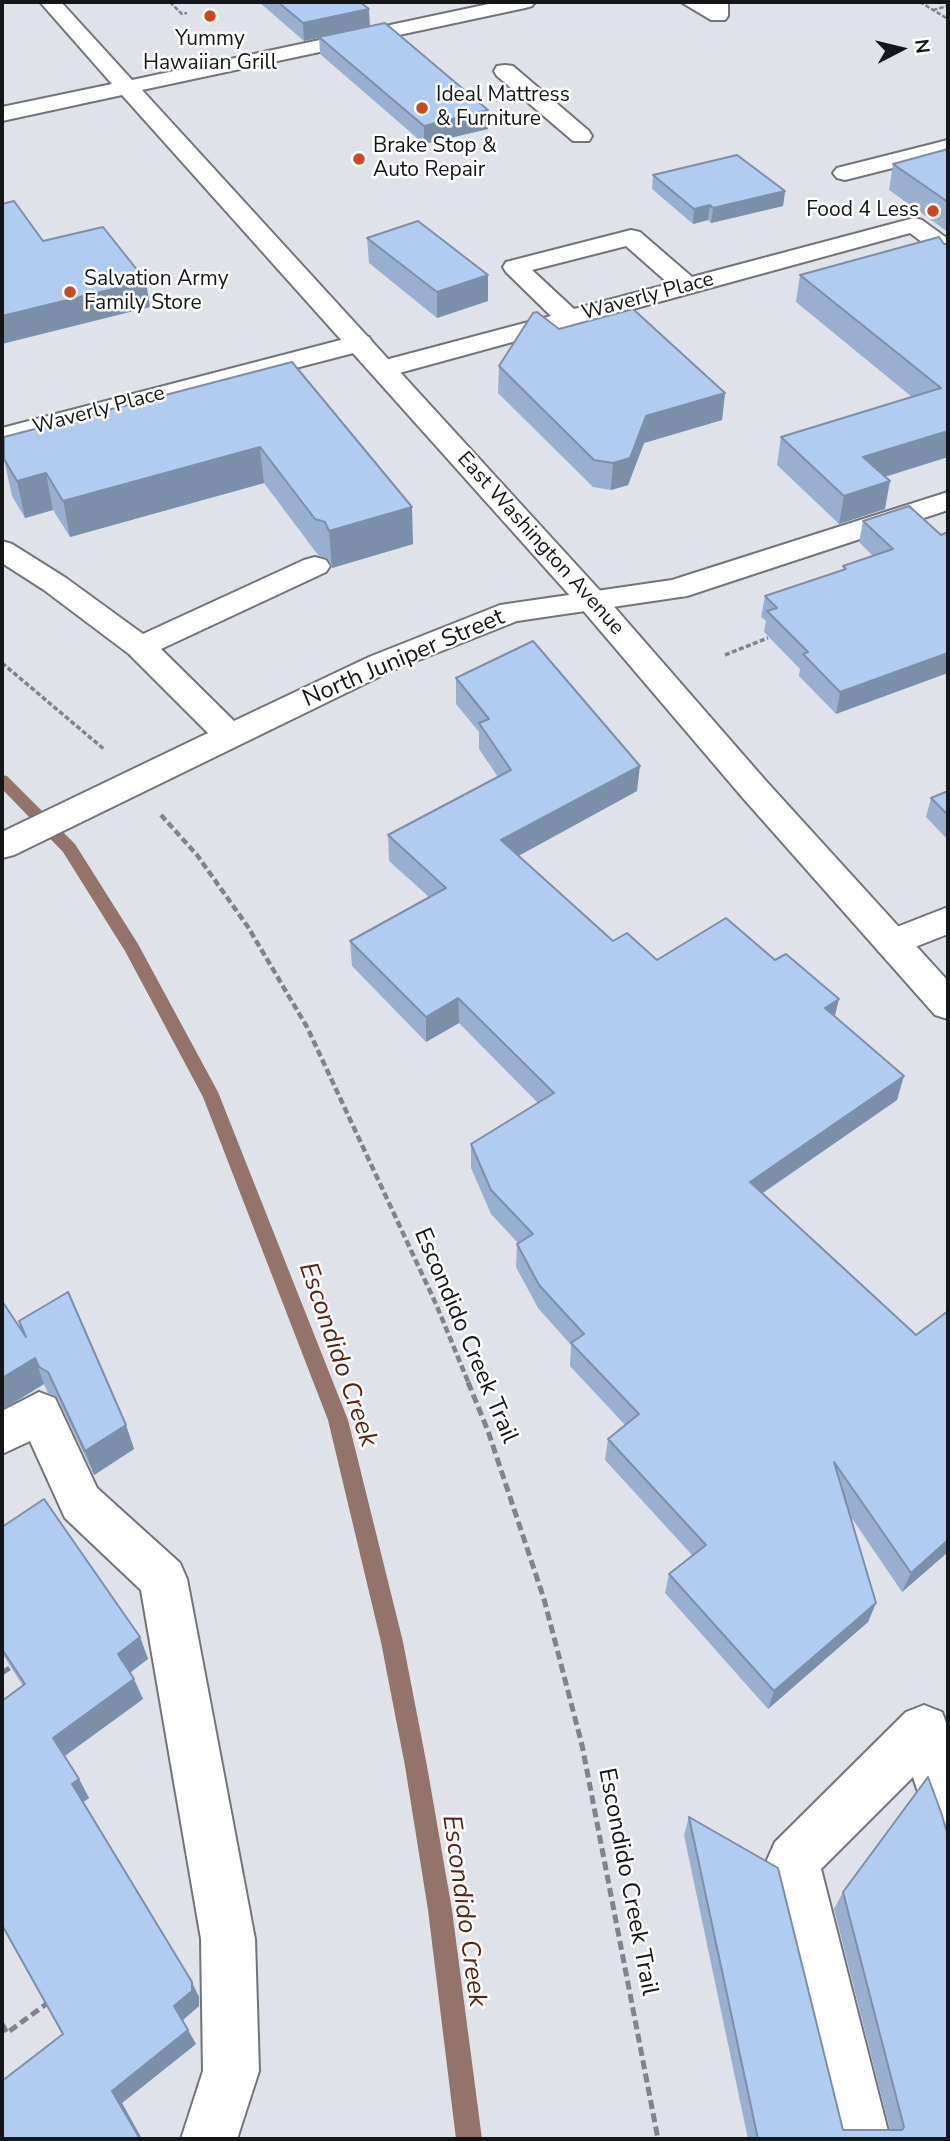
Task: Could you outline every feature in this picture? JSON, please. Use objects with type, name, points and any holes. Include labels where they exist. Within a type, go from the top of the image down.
[{"type":"main road","name":"East Washington Avenue","points":[[50,2],[592,601],[754,789],[948,1005]]},
{"type":"main road","points":[[2,114],[525,2]]},
{"type":"main road","points":[[691,2],[718,16],[718,2]]},
{"type":"main road","points":[[505,71],[581,136]]},
{"type":"main road","points":[[845,173],[948,147]]},
{"type":"main road","name":"Waverly Place","points":[[383,369],[914,225],[941,245],[948,263]]},
{"type":"main road","points":[[569,319],[515,267],[631,237],[687,286]]},
{"type":"main road","name":"Waverly Place","points":[[2,436],[360,343]]},
{"type":"main road","name":"North Juniper Street","points":[[2,846],[380,664],[511,612],[676,589],[948,501]]},
{"type":"main road","points":[[2,550],[55,584],[140,647],[230,736]]},
{"type":"main road","points":[[140,647],[316,566]]},
{"type":"main road","points":[[892,943],[948,920]]},
{"type":"main road","points":[[2,1434],[39,1412],[80,1503],[163,1579],[228,1939],[231,2071],[209,2139]]},
{"type":"main road","points":[[862,2139],[793,1860],[924,1730],[948,1810]]},
{"type":"path","points":[[170,2],[182,14],[187,13]]},
{"type":"path","points":[[920,2],[948,19]]},
{"type":"path","points":[[933,10],[948,6]]},
{"type":"path","points":[[725,655],[768,638]]},
{"type":"path","name":"Escondido Creek Trail","points":[[2,663],[96,742],[126,786],[197,855],[248,928],[307,1027],[436,1304],[488,1431],[540,1586],[576,1721],[658,2139]]},
{"type":"path","points":[[2,1673],[12,1667]]},
{"type":"path","points":[[2,2024],[7,2033],[49,2003]]},
{"type":"building","points":[[278,2],[360,2],[369,9],[303,23]]},
{"type":"building","points":[[385,23],[488,110],[424,126],[319,37]]},
{"type":"building","points":[[948,149],[948,202],[893,164]]},
{"type":"building","points":[[737,155],[785,191],[713,208],[710,205],[694,209],[653,175]]},
{"type":"building","points":[[14,201],[43,241],[103,227],[146,281],[2,316],[2,204]]},
{"type":"building","points":[[418,221],[488,275],[437,292],[367,238]]},
{"type":"building","points":[[939,237],[944,244],[948,244],[948,431],[863,457],[890,481],[844,496],[781,437],[941,388],[800,275]]},
{"type":"building","points":[[633,309],[725,393],[646,416],[630,458],[613,463],[594,460],[499,366],[533,313],[537,312],[559,329]]},
{"type":"building","points":[[292,362],[412,507],[329,531],[325,522],[315,519],[260,447],[63,501],[46,473],[17,481],[4,459],[4,437]]},
{"type":"building","points":[[909,506],[941,535],[948,532],[948,653],[840,692],[803,654],[808,652],[767,611],[777,608],[765,596],[846,569],[843,566],[893,549],[863,521]]},
{"type":"building","points":[[533,641],[640,766],[501,840],[613,941],[627,933],[657,960],[726,918],[775,960],[786,954],[839,999],[825,1008],[904,1076],[750,1182],[916,1335],[948,1311],[948,1540],[911,1573],[834,1462],[876,1603],[774,1691],[669,1574],[706,1545],[608,1439],[639,1414],[571,1343],[584,1334],[539,1285],[517,1244],[533,1234],[491,1190],[471,1144],[554,1093],[458,998],[426,1017],[350,941],[446,888],[388,835],[511,770],[479,723],[489,719],[456,678]]},
{"type":"building","points":[[948,791],[948,815],[931,798]]},
{"type":"building","points":[[68,1292],[126,1425],[85,1451],[48,1372],[39,1367],[35,1358],[2,1378],[2,1301],[26,1337],[19,1321]]},
{"type":"building","points":[[44,1499],[140,1637],[118,1654],[134,1679],[53,1738],[79,1779],[72,1784],[192,1982],[192,1991],[174,2006],[188,2030],[112,2091],[140,2139],[2,2139],[2,2081],[63,2034],[2,1925],[2,1701],[25,1684],[2,1649],[2,1527]]},
{"type":"building","points":[[928,1777],[948,1836],[948,2139],[758,2139],[689,1817],[778,1868],[843,2130],[902,2130],[904,2127],[843,1892]]},
{"type":"waterway","name":"Escondido Creek","points":[[2,780],[69,848],[132,948],[212,1097],[338,1420],[392,1642],[416,1766],[440,1910],[469,2139]]},
{"type":"place","name":"Yummy Hawaiian Grill","points":[[210,16]]},
{"type":"place","name":"Ideal Mattress & Furniture","points":[[422,108]]},
{"type":"place","name":"Brake Stop & Auto Repair","points":[[359,159]]},
{"type":"place","name":"Food 4 Less","points":[[933,211]]},
{"type":"place","name":"Salvation Army Family Store","points":[[70,292]]}]
